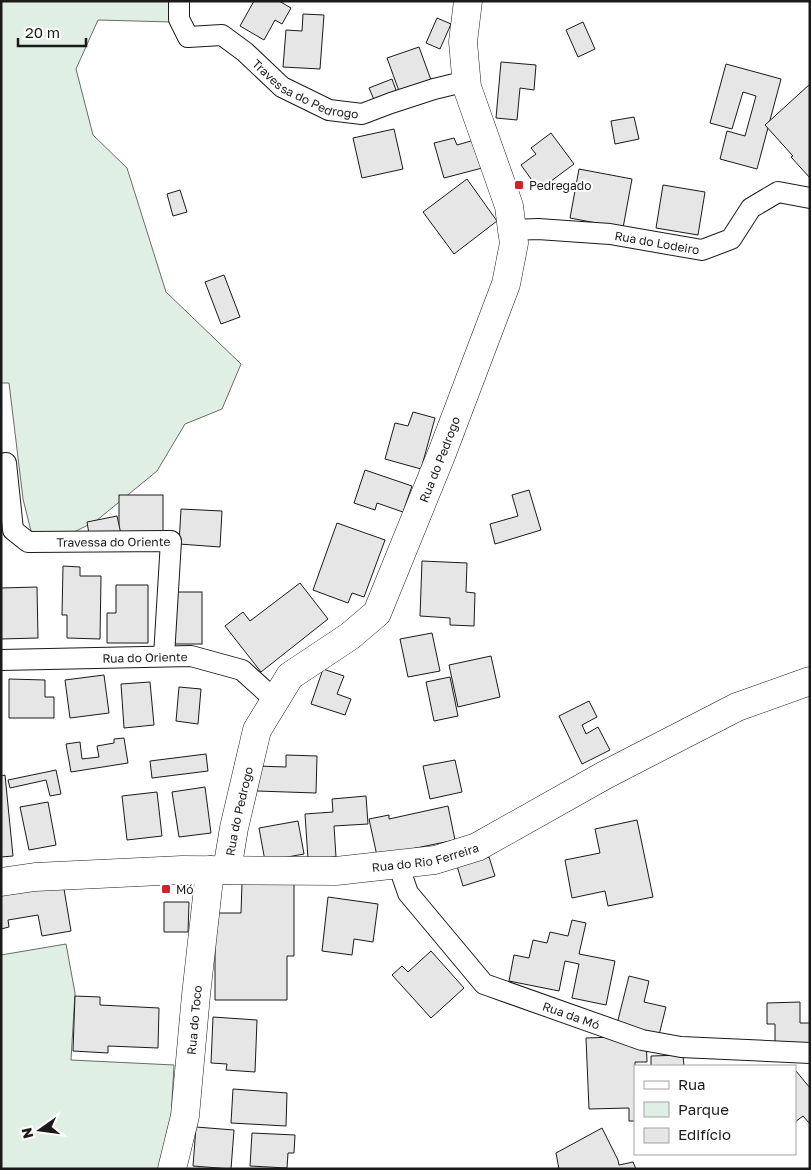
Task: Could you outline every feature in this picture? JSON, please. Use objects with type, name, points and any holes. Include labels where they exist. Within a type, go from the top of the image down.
[{"type":"street","name":"Travessa do Pedrogo","points":[[179,1],[179,19],[188,37],[222,35],[245,52],[282,86],[329,110],[362,114],[416,94],[467,81]]},
{"type":"street","name":"Rua do Pedrogo","points":[[219,870],[234,828],[257,730],[275,700],[290,676],[350,636],[377,613],[442,453],[506,284],[514,243],[509,206],[468,87],[463,42],[468,1]]},
{"type":"street","name":"Rua do Lodeiro","points":[[512,230],[538,229],[610,234],[702,250],[731,239],[751,208],[778,192],[810,198]]},
{"type":"street","name":"Travessa do Oriente","points":[[6,463],[13,530],[28,542],[171,541],[164,656]]},
{"type":"street","name":"Rua do Oriente","points":[[1,660],[192,656],[242,670],[275,700]]},
{"type":"street","name":"Rua do Rio Ferreira","points":[[1,882],[35,877],[219,870],[336,871],[435,860],[477,847],[605,775],[737,707],[810,681]]},
{"type":"street","name":"Rua da Mó","points":[[398,864],[408,893],[484,984],[642,1040],[681,1047],[810,1053]]},
{"type":"street","name":"Rua do Toco","points":[[172,1169],[185,1116],[196,995],[219,870]]},
{"type":"green space","points":[[1,1],[171,1],[172,22],[98,20],[76,69],[93,135],[127,168],[166,292],[241,364],[222,409],[185,424],[157,471],[96,521],[58,540],[31,531],[23,499],[9,383],[1,383]]},
{"type":"green space","points":[[66,944],[75,993],[71,1060],[174,1065],[171,1118],[160,1169],[1,1169],[1,955]]},
{"type":"building","points":[[254,1],[279,1],[291,8],[282,24],[275,20],[264,40],[240,26]]},
{"type":"building","points":[[303,14],[324,15],[320,69],[283,67],[286,30],[302,31]]},
{"type":"building","points":[[437,18],[451,24],[440,49],[426,43]]},
{"type":"building","points":[[583,22],[595,49],[578,57],[566,30]]},
{"type":"building","points":[[419,47],[431,80],[399,91],[387,58]]},
{"type":"building","points":[[501,62],[536,65],[534,90],[520,88],[517,120],[496,118]]},
{"type":"building","points":[[726,64],[781,79],[757,169],[720,159],[727,131],[745,136],[756,96],[743,92],[732,129],[710,123]]},
{"type":"building","points":[[392,79],[397,93],[375,102],[369,88]]},
{"type":"building","points":[[810,84],[810,178],[765,125]]},
{"type":"building","points":[[634,117],[639,139],[615,144],[611,121]]},
{"type":"building","points":[[394,129],[403,169],[362,178],[353,138]]},
{"type":"building","points":[[551,133],[574,164],[539,190],[521,165],[536,154],[531,148]]},
{"type":"building","points":[[454,138],[457,145],[478,139],[486,167],[444,178],[434,143]]},
{"type":"building","points":[[579,169],[632,179],[623,228],[570,218]]},
{"type":"building","points":[[467,179],[497,221],[454,254],[423,212]]},
{"type":"building","points":[[663,185],[705,192],[698,235],[656,228]]},
{"type":"building","points":[[180,190],[187,212],[173,216],[167,194]]},
{"type":"building","points":[[224,275],[240,317],[221,324],[205,282]]},
{"type":"building","points":[[413,412],[435,418],[421,469],[385,459],[395,423],[408,426]]},
{"type":"building","points":[[365,470],[412,486],[403,512],[377,503],[375,510],[354,503]]},
{"type":"building","points":[[529,490],[541,530],[495,544],[490,524],[518,516],[512,495]]},
{"type":"building","points":[[119,495],[163,495],[163,532],[119,532]]},
{"type":"building","points":[[181,509],[222,511],[220,547],[179,544]]},
{"type":"building","points":[[117,516],[121,534],[90,540],[87,522]]},
{"type":"building","points":[[337,523],[385,540],[364,597],[352,593],[348,603],[313,590]]},
{"type":"building","points":[[422,561],[467,563],[466,592],[475,593],[474,626],[450,625],[450,618],[420,616]]},
{"type":"building","points":[[63,566],[80,567],[80,576],[101,576],[100,639],[67,638],[67,615],[62,615]]},
{"type":"building","points":[[300,583],[328,619],[261,672],[225,626],[243,612],[250,621]]},
{"type":"building","points":[[116,585],[148,585],[148,643],[107,643],[107,613],[116,613]]},
{"type":"building","points":[[37,587],[38,638],[1,639],[1,588]]},
{"type":"building","points":[[173,592],[202,592],[202,644],[173,644]]},
{"type":"building","points":[[432,633],[440,671],[408,677],[400,639]]},
{"type":"building","points":[[491,656],[500,697],[458,707],[449,665]]},
{"type":"building","points":[[323,669],[344,676],[337,694],[351,699],[345,715],[311,704]]},
{"type":"building","points":[[104,675],[109,713],[70,718],[65,680]]},
{"type":"building","points":[[450,677],[458,716],[434,721],[426,682]]},
{"type":"building","points":[[9,679],[45,680],[45,697],[54,697],[54,718],[9,718]]},
{"type":"building","points":[[150,682],[154,725],[124,728],[121,684]]},
{"type":"building","points":[[179,687],[201,689],[198,724],[176,721]]},
{"type":"building","points":[[589,701],[597,717],[582,725],[586,734],[598,727],[610,750],[582,764],[559,716]]},
{"type":"building","points":[[124,738],[128,763],[71,772],[66,744],[80,742],[82,759],[99,757],[97,746],[114,743],[114,739]]},
{"type":"building","points":[[206,754],[208,771],[152,778],[150,761]]},
{"type":"building","points":[[286,755],[317,756],[316,793],[257,791],[257,766],[286,767]]},
{"type":"building","points":[[455,760],[462,792],[430,799],[423,766]]},
{"type":"building","points":[[56,770],[61,794],[50,796],[46,780],[10,788],[8,780]]},
{"type":"building","points":[[5,775],[13,856],[1,857],[1,776]]},
{"type":"building","points":[[205,787],[211,833],[179,837],[172,792]]},
{"type":"building","points":[[157,792],[162,836],[127,840],[122,796]]},
{"type":"building","points":[[366,796],[368,824],[334,826],[336,857],[308,859],[305,814],[333,812],[332,799]]},
{"type":"building","points":[[48,802],[56,845],[29,850],[20,807]]},
{"type":"building","points":[[448,806],[455,840],[377,856],[369,819],[389,815],[389,819]]},
{"type":"building","points":[[637,820],[653,897],[608,906],[605,891],[572,898],[565,860],[600,853],[595,829]]},
{"type":"building","points":[[298,821],[304,854],[265,861],[259,828]]},
{"type":"building","points":[[489,857],[495,876],[463,886],[457,866]]},
{"type":"building","points":[[63,883],[71,931],[42,936],[38,915],[8,920],[9,927],[1,929],[1,893]]},
{"type":"building","points":[[242,883],[294,883],[294,956],[287,956],[287,1000],[215,1000],[215,913],[241,913]]},
{"type":"building","points":[[328,897],[378,904],[373,942],[354,939],[352,955],[322,951]]},
{"type":"building","points":[[164,902],[189,902],[188,932],[164,932]]},
{"type":"building","points":[[572,920],[586,923],[579,954],[615,961],[606,1005],[572,998],[579,964],[565,961],[559,991],[509,981],[514,955],[529,958],[533,940],[547,943],[550,932],[568,936]]},
{"type":"building","points":[[431,951],[464,988],[431,1018],[392,975],[402,966],[408,972]]},
{"type":"building","points":[[629,976],[649,981],[644,1002],[666,1007],[659,1035],[617,1024]]},
{"type":"building","points":[[75,996],[100,997],[100,1005],[159,1008],[158,1048],[108,1046],[108,1053],[73,1051]]},
{"type":"building","points":[[800,1002],[800,1023],[810,1023],[810,1046],[775,1047],[775,1024],[767,1024],[767,1003]]},
{"type":"building","points":[[213,1017],[257,1020],[255,1072],[226,1070],[227,1064],[211,1063]]},
{"type":"building","points":[[646,1036],[647,1062],[635,1062],[634,1065],[634,1121],[629,1121],[629,1108],[589,1109],[586,1038]]},
{"type":"building","points":[[683,1055],[684,1065],[651,1065],[651,1056]]},
{"type":"building","points":[[796,1071],[810,1088],[810,1124],[803,1116],[796,1121]]},
{"type":"building","points":[[233,1089],[287,1093],[286,1126],[231,1123]]},
{"type":"building","points":[[196,1127],[234,1130],[231,1169],[193,1166]]},
{"type":"building","points":[[602,1128],[619,1165],[633,1162],[636,1169],[559,1169],[556,1153]]},
{"type":"building","points":[[252,1133],[295,1135],[294,1153],[288,1153],[287,1168],[250,1166]]},
{"type":"place","name":"Pedregado","points":[[519,185]]},
{"type":"place","name":"Mó","points":[[166,889]]}]
